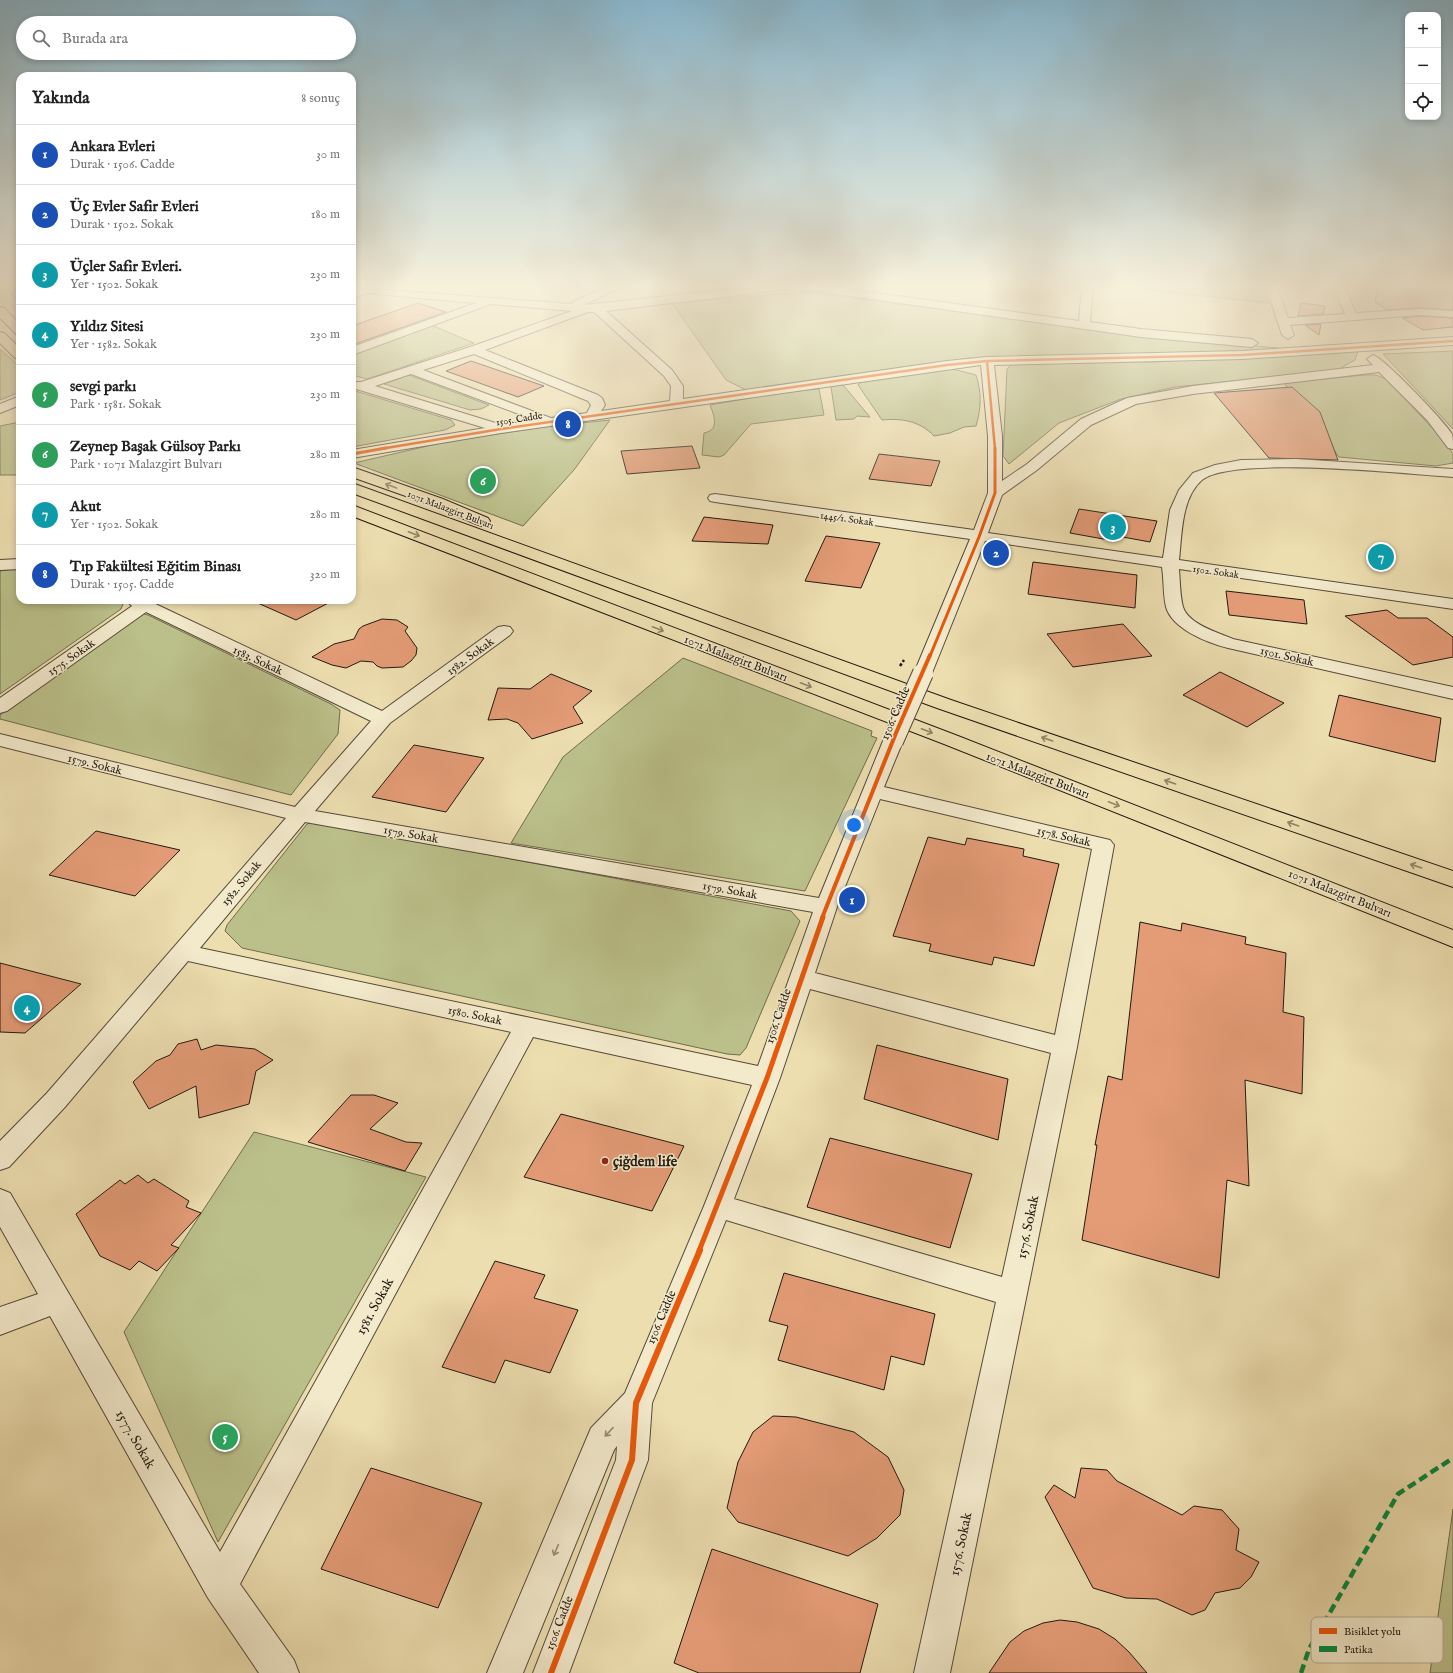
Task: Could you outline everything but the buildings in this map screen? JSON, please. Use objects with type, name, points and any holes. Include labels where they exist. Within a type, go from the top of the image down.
[{"type":"main road","name":"1071 Malazgirt Bulvarı","points":[[356,473],[436,502],[660,593],[724,625]]},
{"type":"main road","name":"1071 Malazgirt Bulvarı","points":[[356,489],[944,704],[1453,879]]},
{"type":"main road","name":"1071 Malazgirt Bulvarı","points":[[356,512],[951,740],[1453,939]]},
{"type":"main road","name":"1071 Malazgirt Bulvarı","points":[[356,527],[519,586],[622,614]]},
{"type":"street","points":[[357,384],[430,364]]},
{"type":"street","points":[[509,364],[593,398],[597,401],[598,405],[591,417]]},
{"type":"street","points":[[657,364],[668,373],[677,386],[676,405]]},
{"type":"street","name":"1505. Cadde","points":[[356,453],[553,421],[591,417],[963,364]]},
{"type":"street","name":"1506. Cadde","points":[[551,1673],[632,1460],[636,1404],[718,1206],[767,1078],[826,907],[980,537],[995,493],[995,436],[988,364]]},
{"type":"street","points":[[1378,364],[1432,417],[1453,445]]},
{"type":"street","points":[[995,493],[1032,466],[1086,422],[1132,401],[1193,390],[1383,368]]},
{"type":"street","points":[[411,370],[516,410],[553,421]]},
{"type":"street","points":[[357,384],[501,429]]},
{"type":"street","points":[[0,409],[16,402]]},
{"type":"street","points":[[0,412],[16,410]]},
{"type":"street","name":"1501. Sokak","points":[[1453,474],[1296,463],[1241,464],[1220,468],[1198,476],[1186,490],[1178,510],[1170,564],[1175,608],[1180,618],[1200,632],[1228,643],[1453,693]]},
{"type":"street","name":"1445/1. Sokak","points":[[715,498],[980,537]]},
{"type":"street","name":"1502. Sokak","points":[[980,537],[1453,604]]},
{"type":"street","points":[[0,566],[16,564]]},
{"type":"street","name":"1575. Sokak","points":[[0,707],[137,604]]},
{"type":"street","name":"1583. Sokak","points":[[140,604],[383,719]]},
{"type":"street","name":"1582. Sokak","points":[[0,1159],[56,1100],[383,719],[504,631]]},
{"type":"street","name":"1579. Sokak","points":[[0,740],[300,814],[826,907]]},
{"type":"street","name":"1578. Sokak","points":[[873,791],[1103,845],[1065,1047]]},
{"type":"street","name":"1580. Sokak","points":[[182,952],[767,1078]]},
{"type":"street","points":[[802,978],[1065,1047]]},
{"type":"street","name":"1581. Sokak","points":[[220,1586],[527,1026]]},
{"type":"street","name":"1576. Sokak","points":[[932,1673],[1065,1047]]},
{"type":"street","name":"1577. Sokak","points":[[0,1201],[220,1586],[280,1673]]},
{"type":"street","points":[[718,1206],[1013,1294]]},
{"type":"street","points":[[0,1322],[57,1300]]},
{"type":"street","name":"1506. Cadde","points":[[505,1673],[602,1439],[636,1404]]},
{"type":"green space","points":[[0,364],[16,364],[16,394],[0,400]]},
{"type":"green space","points":[[356,364],[411,364],[367,379],[356,376]]},
{"type":"green space","points":[[715,364],[927,364],[746,390],[726,380]]},
{"type":"green space","points":[[1012,364],[1348,364],[1337,370],[1175,387],[1121,399],[1059,423],[1009,464],[1003,456],[1007,369]]},
{"type":"green space","points":[[1392,364],[1453,364],[1453,429]]},
{"type":"green space","points":[[949,368],[976,375],[980,395],[978,420],[976,426],[964,427],[950,433],[934,436],[923,427],[904,420],[882,420],[858,385],[861,382]]},
{"type":"green space","points":[[409,375],[489,405],[481,409],[470,410],[384,384]]},
{"type":"green space","points":[[1376,375],[1388,380],[1445,442],[1453,454],[1453,463],[1436,466],[1339,457],[1284,383]]},
{"type":"green space","points":[[843,385],[870,417],[857,416],[854,419],[836,420],[831,387]]},
{"type":"green space","points":[[819,389],[824,415],[751,424],[724,455],[719,457],[702,455],[704,433],[712,429],[714,425],[714,417],[710,405],[784,392]]},
{"type":"green space","points":[[356,391],[451,420],[455,425],[445,430],[356,446]]},
{"type":"green space","points":[[610,420],[574,470],[523,526],[356,464],[445,442],[543,427]]},
{"type":"green space","points":[[16,423],[16,475],[0,475],[0,426]]},
{"type":"green space","points":[[16,569],[16,604],[123,604],[121,609],[0,694],[0,571]]},
{"type":"green space","points":[[141,613],[148,615],[331,704],[340,710],[338,734],[291,795],[0,719],[0,715],[135,615]]},
{"type":"green space","points":[[683,658],[872,731],[871,736],[877,738],[805,891],[511,843],[563,757]]},
{"type":"green space","points":[[312,822],[791,911],[800,921],[746,1048],[740,1055],[727,1054],[242,948],[225,931],[227,925],[307,824]]},
{"type":"green space","points":[[254,1132],[426,1177],[218,1542],[124,1332]]},
{"type":"green space","points":[[1453,1509],[1453,1673],[1430,1673],[1431,1663],[1443,1663],[1443,1617],[1438,1617]]},
{"type":"marked path","points":[[1327,1617],[1398,1494],[1453,1458]]},
{"type":"marked path","points":[[1301,1673],[1311,1646]]},
{"type":"cycle path","points":[[356,453],[501,429],[956,364]]},
{"type":"cycle path","points":[[551,1673],[632,1460],[636,1403],[718,1206],[767,1078],[826,907],[896,733],[923,673],[979,537],[995,493],[995,436],[987,364]]},
{"type":"place","name":"Tıp Fakültesi Eğitim Binası","points":[[568,424]]},
{"type":"place","name":"Zeynep Başak Gülsoy Parkı","points":[[483,481]]},
{"type":"place","name":"Üçler Safir Evleri.","points":[[1113,527]]},
{"type":"place","name":"Üç Evler Safir Evleri","points":[[996,553]]},
{"type":"place","name":"Akut","points":[[1381,557]]},
{"type":"place","name":"Ankara Evleri","points":[[852,900]]},
{"type":"place","name":"Yıldız Sitesi","points":[[27,1008]]},
{"type":"place","name":"çiğdem life","points":[[605,1161]]},
{"type":"place","name":"sevgi parkı","points":[[225,1437]]}]
